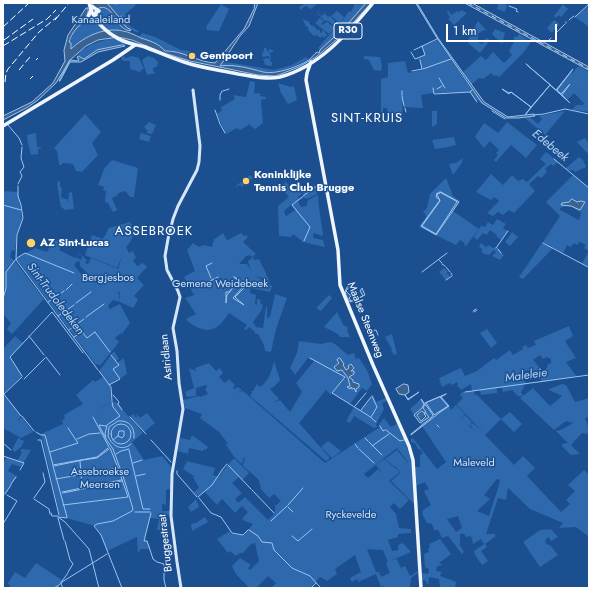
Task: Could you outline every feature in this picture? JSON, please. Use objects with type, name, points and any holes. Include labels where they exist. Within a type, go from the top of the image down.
[{"type":"main road","name":"R30","points":[[95,15],[104,28],[133,46],[191,64],[260,77],[263,82],[268,78],[280,77],[308,66],[321,56],[349,29],[373,3]]},
{"type":"main road","points":[[91,7],[99,11],[96,12],[95,15],[90,15],[88,17],[91,7]]},
{"type":"main road","name":"R30","points":[[118,38],[133,46]]},
{"type":"main road","points":[[3,125],[46,98],[65,89],[133,46]]},
{"type":"main road","points":[[102,65],[133,46]]},
{"type":"main road","name":"Maalse Steenweg","points":[[308,66],[306,81],[339,254],[340,285],[411,452],[414,467],[421,588]]},
{"type":"main road","points":[[3,125],[22,112],[32,108],[96,70]]},
{"type":"main road","name":"Astridlaan","points":[[172,496],[172,476],[183,407],[173,328],[180,297],[166,269],[165,256],[173,219],[178,206],[197,170],[200,153],[193,90]]},
{"type":"main road","name":"Bruggestraat","points":[[172,496],[172,518],[181,588]]},
{"type":"green space","points":[[107,3],[129,3],[130,5],[132,3],[136,3],[135,6],[125,14],[126,16],[123,18],[131,27],[139,31],[138,33],[126,27]]},
{"type":"green space","points":[[306,3],[317,4],[311,9],[306,6],[300,10],[299,7]]},
{"type":"green space","points":[[355,3],[360,5],[362,3],[366,3],[347,26],[320,50],[318,48],[339,25],[349,11],[351,12]]},
{"type":"green space","points":[[497,3],[507,5],[505,12],[497,9]]},
{"type":"green space","points":[[221,4],[229,9],[219,31],[207,30],[206,27]]},
{"type":"green space","points":[[563,4],[568,9],[561,17],[559,15],[556,18],[554,16]]},
{"type":"green space","points":[[589,6],[589,27],[575,17]]},
{"type":"green space","name":"Kanaaleiland","points":[[95,7],[97,9],[106,8],[109,10],[123,29],[96,33],[71,49],[69,42],[74,31],[87,17],[88,13]]},
{"type":"green space","points":[[321,7],[318,13],[321,16],[324,13],[328,17],[330,16],[338,25],[336,27],[328,21],[325,21],[317,13]]},
{"type":"green space","points":[[448,10],[451,15],[458,11],[459,13],[461,10],[467,13],[454,25],[448,19],[450,18],[447,11]]},
{"type":"green space","points":[[337,11],[344,17],[340,23],[331,16]]},
{"type":"green space","points":[[320,18],[324,21],[321,24],[322,25],[327,22],[335,28],[329,34],[315,23]]},
{"type":"green space","points":[[302,19],[310,22],[309,23],[317,30],[320,30],[320,33],[323,30],[327,35],[323,38],[323,35],[321,38],[316,35],[314,36],[308,30],[308,27]]},
{"type":"green space","points":[[554,20],[559,24],[552,33],[547,28]]},
{"type":"green space","points":[[478,21],[487,31],[484,30],[478,34],[478,42],[482,44],[486,38],[490,40],[480,53],[468,43],[468,40]]},
{"type":"green space","points":[[495,29],[505,33],[502,44],[492,34]]},
{"type":"green space","points":[[142,33],[155,37],[181,50],[190,51],[190,57],[171,50],[165,51],[155,44],[139,37]]},
{"type":"green space","points":[[519,34],[531,42],[523,53],[499,77],[496,75],[494,76],[491,73],[483,79],[479,78],[471,85],[463,72],[481,56],[486,60],[493,52],[504,63],[512,55],[509,51],[515,40],[513,39]]},
{"type":"green space","points":[[114,38],[130,45],[121,45],[97,50],[84,59],[77,55],[90,46]]},
{"type":"green space","points":[[437,40],[483,105],[478,100],[476,101],[470,92],[433,93],[421,95],[423,108],[404,107],[404,103],[402,103],[403,117],[388,116],[387,108],[383,108],[383,113],[381,113],[381,79],[388,77],[388,63],[405,61],[408,73],[422,70],[420,60],[415,59],[425,55],[422,46]]},
{"type":"green space","points":[[237,41],[225,59],[227,62],[274,70],[292,65],[306,57],[308,59],[300,64],[284,70],[268,72],[259,72],[226,65],[220,66]]},
{"type":"green space","points":[[264,47],[268,52],[269,49],[273,50],[273,52],[269,53],[271,56],[270,62],[272,62],[272,65],[270,66],[265,65],[263,59],[270,59],[269,56],[263,57],[262,55],[263,51],[266,52],[264,51]]},
{"type":"green space","points":[[124,56],[125,58],[132,56],[139,58],[144,69],[140,72],[130,69],[130,61],[123,61],[121,57]]},
{"type":"green space","points":[[148,56],[154,58],[158,62],[157,67],[154,67],[153,71],[156,73],[147,75],[142,60]]},
{"type":"green space","points":[[364,56],[380,57],[382,66],[381,71],[374,70],[369,60],[364,59]]},
{"type":"green space","points":[[577,67],[589,72],[589,112],[572,110],[576,105],[583,105],[584,103],[575,94],[567,100],[556,90]]},
{"type":"green space","points":[[250,81],[255,82],[254,93],[261,94],[260,96],[266,97],[266,99],[262,99],[261,102],[263,123],[255,129],[246,122],[249,125],[240,130],[237,128],[226,134],[217,114],[222,110],[221,107],[235,99],[233,95],[246,97]]},
{"type":"green space","points":[[278,83],[291,87],[294,86],[297,100],[288,104],[281,93]]},
{"type":"green space","points":[[432,111],[437,111],[437,124],[432,127]]},
{"type":"green space","points":[[565,111],[545,135],[525,118],[530,117],[538,124],[542,119],[539,116]]},
{"type":"green space","points":[[85,114],[101,132],[92,143],[98,155],[82,172],[76,171],[73,164],[62,163],[62,165],[59,165],[57,151],[54,148]]},
{"type":"green space","points":[[149,122],[156,125],[152,134],[146,133],[148,131],[144,127]]},
{"type":"green space","points":[[507,122],[537,145],[526,158],[511,145],[496,162],[494,160],[498,155],[496,153],[499,150],[490,141],[484,148],[475,137],[484,123],[498,133]]},
{"type":"green space","points":[[36,133],[37,147],[41,148],[38,149],[38,154],[31,155],[27,135]]},
{"type":"green space","points":[[141,133],[151,136],[149,142],[139,139]]},
{"type":"green space","points":[[454,137],[456,145],[435,149],[432,140]]},
{"type":"green space","points":[[585,138],[589,143],[589,155],[577,142]]},
{"type":"green space","points":[[546,152],[558,162],[553,166],[551,164],[545,169],[547,172],[541,178],[538,176],[529,184],[535,191],[514,213],[509,210],[503,215],[498,212],[493,216],[487,213],[499,201],[494,197],[491,200],[476,192],[491,174],[503,185],[512,175],[518,181],[523,179],[527,182],[546,164],[540,159]]},
{"type":"green space","points":[[579,157],[583,160],[586,167],[575,172],[566,168]]},
{"type":"green space","points":[[463,158],[461,164],[453,175],[449,164],[456,163]]},
{"type":"green space","points":[[112,160],[138,168],[134,197],[130,197],[123,191],[117,194],[118,195],[112,198],[117,210],[113,212],[108,203],[105,202],[106,191],[103,190],[104,187],[98,185],[104,169]]},
{"type":"green space","name":"Koninklijke Tennis Club Brugge","points":[[250,175],[253,178],[242,187],[240,185],[236,187],[236,186]]},
{"type":"green space","points":[[573,175],[589,188],[589,251],[584,248],[586,245],[580,242],[577,245],[574,243],[571,247],[567,245],[563,253],[543,242],[560,216],[546,202]],"holes":[[[572,199],[577,202],[585,202],[580,210],[581,204],[579,204],[579,207],[563,203],[569,202]],[[567,206],[572,207],[579,212],[580,211],[581,214],[579,220],[560,210],[560,208]]]},
{"type":"green space","points":[[446,178],[453,196],[460,201],[453,211],[479,229],[466,246],[464,245],[465,243],[460,240],[456,245],[419,227],[426,217],[423,212],[427,208],[430,194]]},
{"type":"green space","points":[[60,181],[60,187],[62,188],[61,198],[64,197],[63,199],[67,199],[68,203],[69,193],[72,192],[74,209],[65,210],[60,206],[62,203],[60,203],[57,182]]},
{"type":"green space","points":[[286,182],[291,189],[296,185],[302,194],[298,197],[299,199],[304,195],[301,190],[318,184],[317,194],[307,199],[304,198],[298,201],[301,207],[306,206],[308,200],[318,195],[323,234],[322,236],[314,233],[313,238],[323,240],[325,247],[303,242],[293,234],[291,237],[279,236],[278,206],[289,197],[281,187]],"holes":[[[291,205],[295,210],[286,216],[284,211]]]},
{"type":"green space","points":[[3,191],[18,192],[22,219],[17,235],[15,251],[12,250],[10,257],[15,261],[44,299],[12,334],[7,329],[11,323],[3,314]]},
{"type":"green space","points":[[497,219],[506,224],[503,228],[508,231],[501,240],[490,230],[487,235],[483,233],[477,240],[474,237],[481,226],[485,227],[488,222],[493,225]]},
{"type":"green space","name":"Bergjesbos","points":[[130,222],[133,228],[133,235],[126,247],[129,253],[133,251],[136,258],[133,260],[137,266],[143,263],[147,267],[137,278],[144,285],[134,296],[138,300],[133,308],[113,300],[108,306],[110,309],[120,304],[130,323],[122,334],[121,333],[115,338],[119,342],[100,366],[98,364],[96,365],[17,258],[35,248],[47,252],[52,242],[59,240],[62,245],[59,250],[81,260],[82,256],[79,254],[77,256],[79,253],[87,260],[85,263],[88,264],[91,258],[118,269],[122,256],[117,268],[85,255],[92,235],[103,239],[109,228]],"holes":[[[77,261],[80,262],[80,266],[105,290],[85,273],[82,275],[74,265]]]},
{"type":"green space","points":[[512,232],[518,237],[510,246],[505,242]]},
{"type":"green space","name":"Gemene Weidebeek","points":[[223,233],[228,240],[241,233],[248,237],[243,242],[256,254],[252,257],[250,255],[246,256],[239,264],[247,264],[251,271],[248,261],[255,256],[253,259],[259,259],[271,284],[256,276],[272,286],[270,292],[250,288],[250,293],[256,295],[255,304],[257,305],[257,299],[261,300],[260,303],[263,305],[261,311],[253,322],[256,327],[263,328],[267,306],[267,318],[270,317],[275,294],[287,298],[276,329],[271,352],[265,351],[264,345],[258,334],[255,334],[255,332],[249,327],[246,330],[244,329],[247,325],[229,313],[220,325],[209,330],[199,328],[186,319],[196,314],[185,298],[194,295],[184,277],[195,271],[187,250],[193,243],[199,247],[204,245],[212,247],[213,242],[215,241],[213,240]]},
{"type":"green space","points":[[481,243],[486,247],[489,245],[493,248],[496,247],[504,255],[500,260],[492,256],[496,252],[494,250],[489,255],[482,253],[482,249],[479,247]]},
{"type":"green space","points":[[542,243],[553,248],[523,279],[519,277]]},
{"type":"green space","points":[[589,251],[589,267],[582,263]]},
{"type":"green space","points":[[444,268],[448,272],[446,274],[450,276],[446,280],[439,272]]},
{"type":"green space","points":[[329,295],[332,298],[321,311],[316,308]]},
{"type":"green space","points":[[337,312],[344,326],[347,326],[350,337],[340,337],[338,334],[324,327]]},
{"type":"green space","name":"Maleveld","points":[[569,326],[573,336],[565,341],[576,358],[566,362],[576,376],[543,382],[533,371],[530,372],[527,370],[519,375],[527,384],[524,385],[521,392],[523,396],[533,388],[550,406],[562,396],[549,389],[562,384],[566,385],[575,402],[589,398],[589,417],[585,418],[589,432],[588,434],[582,433],[571,445],[580,454],[571,455],[562,446],[562,444],[568,443],[556,431],[573,423],[566,421],[554,430],[520,398],[522,396],[518,396],[512,390],[503,392],[502,388],[497,388],[497,393],[481,395],[480,390],[474,391],[475,395],[477,395],[501,419],[485,435],[514,465],[523,456],[535,468],[527,476],[561,512],[570,504],[566,500],[575,491],[568,485],[584,470],[589,475],[589,537],[576,527],[559,528],[563,523],[530,509],[508,488],[506,500],[498,498],[486,534],[494,534],[496,536],[485,544],[487,547],[481,551],[488,561],[482,565],[474,551],[484,544],[481,539],[473,544],[471,536],[466,537],[464,534],[460,534],[459,544],[464,552],[462,554],[448,536],[442,538],[438,530],[434,530],[432,524],[427,523],[422,514],[423,510],[431,505],[424,491],[429,489],[425,482],[416,486],[415,467],[420,467],[420,455],[423,453],[420,449],[418,449],[415,443],[411,442],[411,439],[413,438],[437,469],[446,462],[420,423],[429,417],[427,414],[424,414],[426,416],[421,419],[418,415],[423,412],[424,413],[423,408],[414,415],[410,409],[422,398],[424,403],[440,397],[449,405],[451,410],[456,405],[465,414],[460,419],[465,415],[472,422],[469,426],[474,430],[470,425],[473,423],[484,433],[457,405],[463,398],[460,395],[462,392],[472,391],[471,384],[461,390],[457,385],[457,382],[452,385],[450,383],[442,387],[439,378],[461,368],[465,376],[477,371],[494,358],[496,360],[510,350],[513,355],[523,349],[522,347],[526,345],[528,348],[536,345],[534,341]],"holes":[[[540,355],[543,359],[547,357],[551,359],[551,363],[548,364],[547,368],[543,371],[533,360]],[[497,479],[499,479],[500,482],[489,516],[477,511],[490,499],[484,495]],[[458,516],[462,528],[456,532],[447,519]]]},
{"type":"green space","points":[[487,329],[497,343],[491,348],[480,333]]},
{"type":"green space","points":[[392,334],[397,354],[394,355],[385,337]]},
{"type":"green space","points":[[15,336],[23,343],[10,357],[22,376],[4,393],[3,349]]},
{"type":"green space","points":[[299,341],[321,344],[330,342],[335,344],[348,355],[354,353],[356,359],[359,358],[367,370],[372,384],[367,391],[362,388],[350,404],[332,393],[331,395],[326,390],[299,423],[330,458],[326,461],[250,396],[252,393],[251,391],[253,391],[257,384],[260,387],[265,383],[271,372],[274,361],[280,380],[270,389],[279,399],[273,403],[280,400],[290,412],[302,392],[296,383],[314,361],[308,358],[295,375],[290,368],[297,353]]},
{"type":"green space","name":"Assebroekse Meersen","points":[[114,351],[119,359],[116,361],[117,363],[124,358],[127,374],[110,385],[111,402],[93,412],[112,402],[116,402],[143,433],[132,442],[144,460],[162,456],[172,468],[171,489],[166,490],[166,505],[162,504],[162,511],[171,511],[171,515],[165,515],[165,518],[161,517],[161,519],[163,519],[162,530],[157,530],[159,519],[150,518],[144,540],[147,540],[151,549],[141,549],[138,553],[137,537],[107,551],[99,531],[95,526],[60,516],[41,434],[63,424],[62,420],[65,419],[64,415],[83,404],[76,395],[93,380],[95,382],[103,377],[99,371]]},
{"type":"green space","name":"Ryckevelde","points":[[209,363],[216,371],[220,368],[223,373],[219,377],[225,383],[229,379],[235,385],[233,388],[234,389],[238,387],[242,390],[237,393],[243,391],[325,463],[380,427],[378,426],[384,418],[391,427],[397,424],[411,459],[414,504],[391,481],[401,472],[396,468],[397,467],[385,459],[397,450],[407,462],[400,466],[408,462],[397,448],[364,474],[368,478],[378,469],[383,474],[376,465],[384,459],[400,472],[389,481],[409,500],[400,509],[394,503],[390,507],[396,514],[399,528],[411,529],[411,533],[398,534],[398,537],[388,540],[392,551],[398,550],[398,545],[403,543],[411,552],[396,558],[401,568],[405,566],[410,576],[418,571],[419,572],[411,578],[410,588],[381,587],[376,574],[358,582],[357,579],[352,582],[350,578],[361,572],[355,555],[335,569],[337,574],[327,581],[320,577],[310,588],[271,588],[276,583],[268,576],[256,588],[249,588],[237,575],[232,566],[240,558],[251,565],[248,568],[250,570],[259,561],[255,543],[251,544],[243,553],[236,556],[230,551],[228,553],[217,539],[230,531],[231,534],[244,535],[253,524],[242,519],[248,512],[242,506],[235,513],[222,499],[217,505],[205,492],[206,490],[198,497],[194,492],[199,488],[193,477],[195,477],[183,469],[187,461],[215,468],[213,475],[218,477],[233,459],[235,459],[249,473],[242,480],[239,477],[232,483],[242,493],[235,499],[238,503],[245,497],[268,520],[274,514],[275,506],[281,501],[274,494],[269,498],[260,488],[258,479],[243,466],[245,457],[242,464],[234,457],[225,443],[229,445],[219,432],[200,418],[202,414],[185,408],[183,400],[208,394],[205,389],[207,387],[206,385],[196,388],[196,396],[187,397],[185,392],[194,388],[189,368],[196,371],[195,368]],"holes":[[[367,549],[383,550],[388,562],[386,563],[390,573],[381,577],[379,572],[376,572]]]},
{"type":"green space","points":[[3,395],[21,416],[17,422],[22,417],[33,432],[21,438],[3,428]]},
{"type":"green space","points":[[373,395],[376,402],[386,398],[387,401],[382,403],[384,409],[376,424],[377,427],[374,428],[354,416],[350,423],[346,421],[354,407],[361,410]]},
{"type":"green space","points":[[510,412],[522,424],[514,432],[501,419]]},
{"type":"green space","points":[[136,413],[140,418],[147,413],[155,423],[144,432],[130,416],[134,414],[135,417],[137,417]]},
{"type":"green space","points":[[192,435],[208,447],[206,450],[204,449],[203,451],[189,448],[188,454],[178,451],[180,438],[190,440]]},
{"type":"green space","points":[[18,438],[24,441],[21,447],[15,452],[12,450]]},
{"type":"green space","points":[[328,441],[341,451],[332,458],[321,447]]},
{"type":"green space","points":[[20,450],[31,450],[21,467],[12,464],[8,471],[17,476],[3,498],[3,463],[7,457],[17,461],[22,453]]},
{"type":"green space","points":[[196,499],[199,507],[191,512],[188,507]]},
{"type":"green space","points":[[205,517],[208,522],[192,531],[191,524],[196,523]]},
{"type":"green space","points":[[551,529],[558,537],[551,541],[549,537],[545,542],[550,545],[558,555],[540,567],[523,542],[540,530]]},
{"type":"green space","points":[[440,539],[451,554],[439,563],[443,565],[437,566],[436,571],[441,572],[444,565],[440,576],[456,582],[455,588],[440,588],[439,579],[429,577],[428,585],[425,580],[422,580],[421,573],[428,574],[429,569],[425,567],[424,554],[429,552],[429,544]]},
{"type":"green space","points":[[36,563],[62,580],[58,585],[60,588],[11,588],[8,583],[15,572],[25,578]]},
{"type":"shaded area","points":[[92,3],[107,3],[119,17],[122,16],[119,18],[126,27],[131,30],[126,30],[123,28],[109,10],[101,7],[97,9]]},
{"type":"shaded area","points":[[255,3],[258,3],[249,26],[240,36],[220,66],[236,66],[268,73],[295,67],[306,62],[317,52],[319,53],[320,50],[346,26],[366,3],[371,3],[343,34],[316,57],[299,67],[276,76],[258,75],[190,61],[164,53],[132,40],[118,37],[98,40],[86,46],[70,60],[56,83],[38,100],[3,120],[3,116],[32,102],[53,83],[65,61],[64,50],[68,35],[86,8],[88,8],[87,15],[73,33],[69,42],[71,43],[71,49],[82,40],[95,34],[109,30],[116,30],[128,32],[151,41],[165,51],[177,52],[202,61],[215,63],[244,29],[254,9]]},
{"type":"shaded area","points":[[416,3],[438,38],[484,102],[508,117],[534,114],[535,116],[506,118],[482,103],[437,38]]},
{"type":"shaded area","points":[[465,3],[472,3],[589,67],[589,70]]},
{"type":"shaded area","points":[[123,45],[125,46],[98,52],[81,62],[70,62],[59,81],[70,60],[78,61],[78,56],[84,59],[97,50]]},
{"type":"shaded area","points":[[526,64],[556,90],[573,69],[557,90],[561,94],[570,84],[562,95],[570,103]]},
{"type":"shaded area","points":[[440,192],[459,202],[436,235],[421,226],[440,200],[422,226],[436,234],[457,202]]},
{"type":"shaded area","points":[[572,199],[577,202],[585,202],[580,210],[571,206],[561,205],[562,203],[569,202]]},
{"type":"shaded area","points":[[234,277],[246,286],[235,297],[244,305],[233,298],[243,287],[243,284],[239,281],[227,295],[226,302],[226,292],[229,292],[238,281]]},
{"type":"shaded area","points":[[348,286],[350,286],[346,291],[351,296],[349,298],[351,301],[363,296],[357,299],[357,302],[356,300],[350,302],[347,298],[345,292]]},
{"type":"shaded area","points":[[362,288],[365,295],[363,296],[360,291]]},
{"type":"shaded area","points":[[340,358],[346,370],[351,364],[354,368],[351,371],[354,371],[354,374],[349,377],[353,380],[353,382],[359,384],[356,392],[354,388],[352,389],[351,387],[350,389],[347,387],[350,386],[348,378],[342,370],[337,371],[334,367],[339,363],[337,360]]},
{"type":"shaded area","points":[[404,384],[408,385],[409,392],[405,395],[399,394],[396,389]]},
{"type":"shaded area","points":[[446,394],[441,397],[449,406],[411,435],[433,415],[425,404],[423,408],[426,412],[424,413],[422,411],[417,415],[421,421],[426,416],[424,414],[426,413],[429,417],[420,423],[414,415],[422,408],[424,404],[421,399],[424,403]],"holes":[[[440,397],[448,406],[434,415],[426,403]]]},
{"type":"waterway","points":[[116,4],[120,3]]},
{"type":"waterway","points":[[575,17],[588,5]]},
{"type":"waterway","points":[[509,6],[517,9],[516,11],[518,12]]},
{"type":"waterway","points":[[569,20],[574,16]]},
{"type":"waterway","points":[[557,32],[565,24]]},
{"type":"waterway","points":[[548,41],[551,38]]},
{"type":"waterway","points":[[414,50],[437,39]]},
{"type":"waterway","points":[[411,52],[415,59],[425,55],[422,46]]},
{"type":"waterway","points":[[423,69],[451,59]]},
{"type":"waterway","points":[[412,71],[422,69],[420,60]]},
{"type":"waterway","points":[[439,78],[445,88]]},
{"type":"waterway","points":[[437,89],[442,86]]},
{"type":"waterway","points":[[433,88],[434,94],[470,92]]},
{"type":"waterway","points":[[223,91],[229,89]]},
{"type":"waterway","points":[[472,90],[470,92],[477,102]]},
{"type":"waterway","points":[[220,100],[222,91]]},
{"type":"waterway","points":[[402,96],[404,106]]},
{"type":"waterway","points":[[405,108],[406,112]]},
{"type":"waterway","points":[[533,115],[565,109],[589,114]]},
{"type":"waterway","points":[[215,110],[225,133]]},
{"type":"waterway","name":"Edebeek","points":[[492,111],[505,119]]},
{"type":"waterway","name":"Sint-Trudoledeken","points":[[8,125],[19,138],[22,145]]},
{"type":"waterway","name":"Sint-Trudoledeken","points":[[18,184],[22,176],[20,172],[24,167],[21,158],[22,147]]},
{"type":"waterway","name":"Edebeek","points":[[554,159],[589,188]]},
{"type":"waterway","name":"Sint-Trudoledeken","points":[[18,186],[18,196],[23,218],[17,235],[17,261],[98,370]]},
{"type":"waterway","points":[[303,196],[317,186]]},
{"type":"waterway","points":[[302,197],[292,205],[310,227],[304,241]]},
{"type":"waterway","points":[[3,205],[21,210]]},
{"type":"waterway","points":[[496,248],[508,231]]},
{"type":"waterway","points":[[543,243],[588,267]]},
{"type":"waterway","points":[[498,249],[501,253]]},
{"type":"waterway","points":[[17,258],[25,253],[74,273]]},
{"type":"waterway","points":[[422,272],[447,253]]},
{"type":"waterway","points":[[3,299],[6,288],[6,272],[16,259]]},
{"type":"waterway","points":[[439,260],[442,263]]},
{"type":"waterway","points":[[211,278],[206,266],[212,263]]},
{"type":"waterway","points":[[446,267],[450,272]]},
{"type":"waterway","points":[[446,280],[452,276]]},
{"type":"waterway","points":[[206,283],[218,277]]},
{"type":"waterway","points":[[199,285],[205,283]]},
{"type":"waterway","points":[[66,290],[72,284]]},
{"type":"waterway","points":[[48,302],[64,291]]},
{"type":"waterway","points":[[76,303],[91,292]]},
{"type":"waterway","points":[[86,317],[104,304]]},
{"type":"waterway","points":[[58,316],[74,305]]},
{"type":"waterway","points":[[22,376],[10,357],[52,312],[83,353]]},
{"type":"waterway","points":[[69,330],[84,319]]},
{"type":"waterway","points":[[367,322],[372,331],[376,330],[378,335]]},
{"type":"waterway","points":[[74,337],[82,332],[87,338],[95,332]]},
{"type":"waterway","points":[[95,332],[110,352]]},
{"type":"waterway","points":[[29,336],[44,355]]},
{"type":"waterway","points":[[109,385],[120,379],[113,369],[119,365],[111,355]]},
{"type":"waterway","points":[[46,357],[60,375]]},
{"type":"waterway","points":[[24,379],[45,358]]},
{"type":"waterway","name":"Maleleie","points":[[310,358],[345,377],[332,393],[376,422]]},
{"type":"waterway","name":"Sint-Trudoledeken","points":[[99,371],[111,387],[112,401]]},
{"type":"waterway","name":"Maleleie","points":[[465,392],[589,375]]},
{"type":"waterway","points":[[4,394],[22,377]]},
{"type":"waterway","points":[[3,393],[21,416]]},
{"type":"waterway","points":[[355,406],[366,393]]},
{"type":"waterway","name":"Sint-Trudoledeken","points":[[113,395],[119,402],[118,404]]},
{"type":"waterway","points":[[371,417],[377,407],[372,396]]},
{"type":"waterway","points":[[361,410],[371,397]]},
{"type":"waterway","name":"Sint-Trudoledeken","points":[[112,402],[113,407],[120,416],[107,425],[105,434],[106,439],[113,449],[133,509],[132,511],[113,521],[94,526],[101,535],[122,588]]},
{"type":"waterway","name":"Sint-Trudoledeken","points":[[118,404],[122,410]]},
{"type":"waterway","points":[[22,416],[34,431]]},
{"type":"waterway","points":[[93,417],[109,447]]},
{"type":"waterway","name":"Sint-Trudoledeken","points":[[130,417],[146,434]]},
{"type":"waterway","name":"Sint-Trudoledeken","points":[[131,444],[121,448],[112,443],[108,436],[109,427],[118,421],[128,423],[132,428],[134,438]]},
{"type":"waterway","points":[[121,424],[128,427],[131,434],[128,441],[121,444],[114,441],[111,434],[114,427],[121,424]]},
{"type":"waterway","points":[[105,437],[99,425],[106,426]]},
{"type":"waterway","name":"Maleleie","points":[[380,426],[383,431],[385,430]]},
{"type":"waterway","points":[[50,452],[78,443],[68,428]]},
{"type":"waterway","name":"Maleleie","points":[[386,430],[400,441],[404,440]]},
{"type":"waterway","points":[[113,440],[118,436],[119,431],[124,431],[124,436],[122,438],[118,436]]},
{"type":"waterway","points":[[36,432],[41,435],[45,435],[53,465]]},
{"type":"waterway","points":[[77,439],[89,434],[100,433]]},
{"type":"waterway","points":[[372,446],[389,434]]},
{"type":"waterway","points":[[365,438],[368,441]]},
{"type":"waterway","points":[[38,440],[41,440],[59,515]]},
{"type":"waterway","name":"Sint-Trudoledeken","points":[[151,440],[171,462]]},
{"type":"waterway","points":[[369,442],[382,455]]},
{"type":"waterway","points":[[3,443],[11,450]]},
{"type":"waterway","points":[[355,444],[358,448]]},
{"type":"waterway","points":[[53,465],[97,457],[108,448]]},
{"type":"waterway","points":[[56,479],[118,468],[110,448]]},
{"type":"waterway","points":[[54,466],[97,458],[109,449]]},
{"type":"waterway","points":[[116,454],[129,449]]},
{"type":"waterway","points":[[359,449],[374,463]]},
{"type":"waterway","points":[[129,450],[143,509],[150,509]]},
{"type":"waterway","points":[[3,456],[24,463],[20,470]]},
{"type":"waterway","points":[[133,463],[142,460]]},
{"type":"waterway","points":[[80,461],[82,486]]},
{"type":"waterway","points":[[222,470],[227,464]]},
{"type":"waterway","points":[[228,465],[251,489]]},
{"type":"waterway","points":[[53,466],[67,517]]},
{"type":"waterway","points":[[63,505],[128,497],[118,468]]},
{"type":"waterway","points":[[198,497],[212,485],[222,470]]},
{"type":"waterway","name":"Sint-Trudoledeken","points":[[177,471],[177,474],[197,497]]},
{"type":"waterway","points":[[34,498],[45,482],[43,473]]},
{"type":"waterway","points":[[136,476],[145,474]]},
{"type":"waterway","points":[[11,484],[16,477]]},
{"type":"waterway","points":[[62,492],[121,480]]},
{"type":"waterway","points":[[63,493],[122,481]]},
{"type":"waterway","points":[[5,494],[11,485]]},
{"type":"waterway","points":[[288,505],[303,488]]},
{"type":"waterway","points":[[252,490],[274,513]]},
{"type":"waterway","points":[[3,524],[17,501],[7,495]]},
{"type":"waterway","name":"Sint-Trudoledeken","points":[[199,498],[211,513],[221,517],[232,533],[243,535],[248,530]]},
{"type":"waterway","points":[[34,499],[49,509],[50,514]]},
{"type":"waterway","points":[[271,521],[287,506]]},
{"type":"waterway","points":[[288,507],[293,512]]},
{"type":"waterway","points":[[135,512],[150,512]]},
{"type":"waterway","points":[[51,513],[52,516],[58,516]]},
{"type":"waterway","points":[[151,513],[144,541],[147,541],[153,559],[164,564],[164,580],[166,588]]},
{"type":"waterway","points":[[58,517],[65,522],[89,549],[99,588]]},
{"type":"waterway","points":[[59,517],[67,518]]},
{"type":"waterway","points":[[58,518],[64,540]]},
{"type":"waterway","points":[[292,536],[298,541],[312,529]]},
{"type":"waterway","points":[[249,530],[258,536],[262,542],[272,543],[274,550],[292,568],[310,576],[321,588]]},
{"type":"waterway","points":[[65,541],[70,560],[73,564],[68,572]]},
{"type":"waterway","points":[[63,588],[61,584],[62,582],[107,554]]},
{"type":"waterway","points":[[54,588],[59,585],[68,573]]},
{"type":"waterway","points":[[311,588],[316,583]]},
{"type":"ferry route","points":[[468,3],[589,69]]},
{"type":"railway","points":[[3,27],[29,3]]},
{"type":"railway","points":[[55,20],[69,3]]},
{"type":"railway","points":[[3,46],[47,19],[56,10]]},
{"type":"railway","points":[[5,82],[8,69],[39,32],[57,17]]},
{"type":"railway","points":[[4,40],[33,19]]},
{"type":"railway","points":[[19,70],[30,57]]},
{"type":"railway","points":[[30,79],[33,76]]},
{"type":"place","name":"Gentpoort","points":[[192,56]]},
{"type":"place","name":"Koninklijke Tennis Club Brugge","points":[[246,181]]},
{"type":"place","name":"AZ Sint-Lucas","points":[[31,243]]},
{"type":"district","name":"SINT-KRUIS","points":[[367,119]]},
{"type":"district","name":"ASSEBROEK","points":[[154,232]]}]
